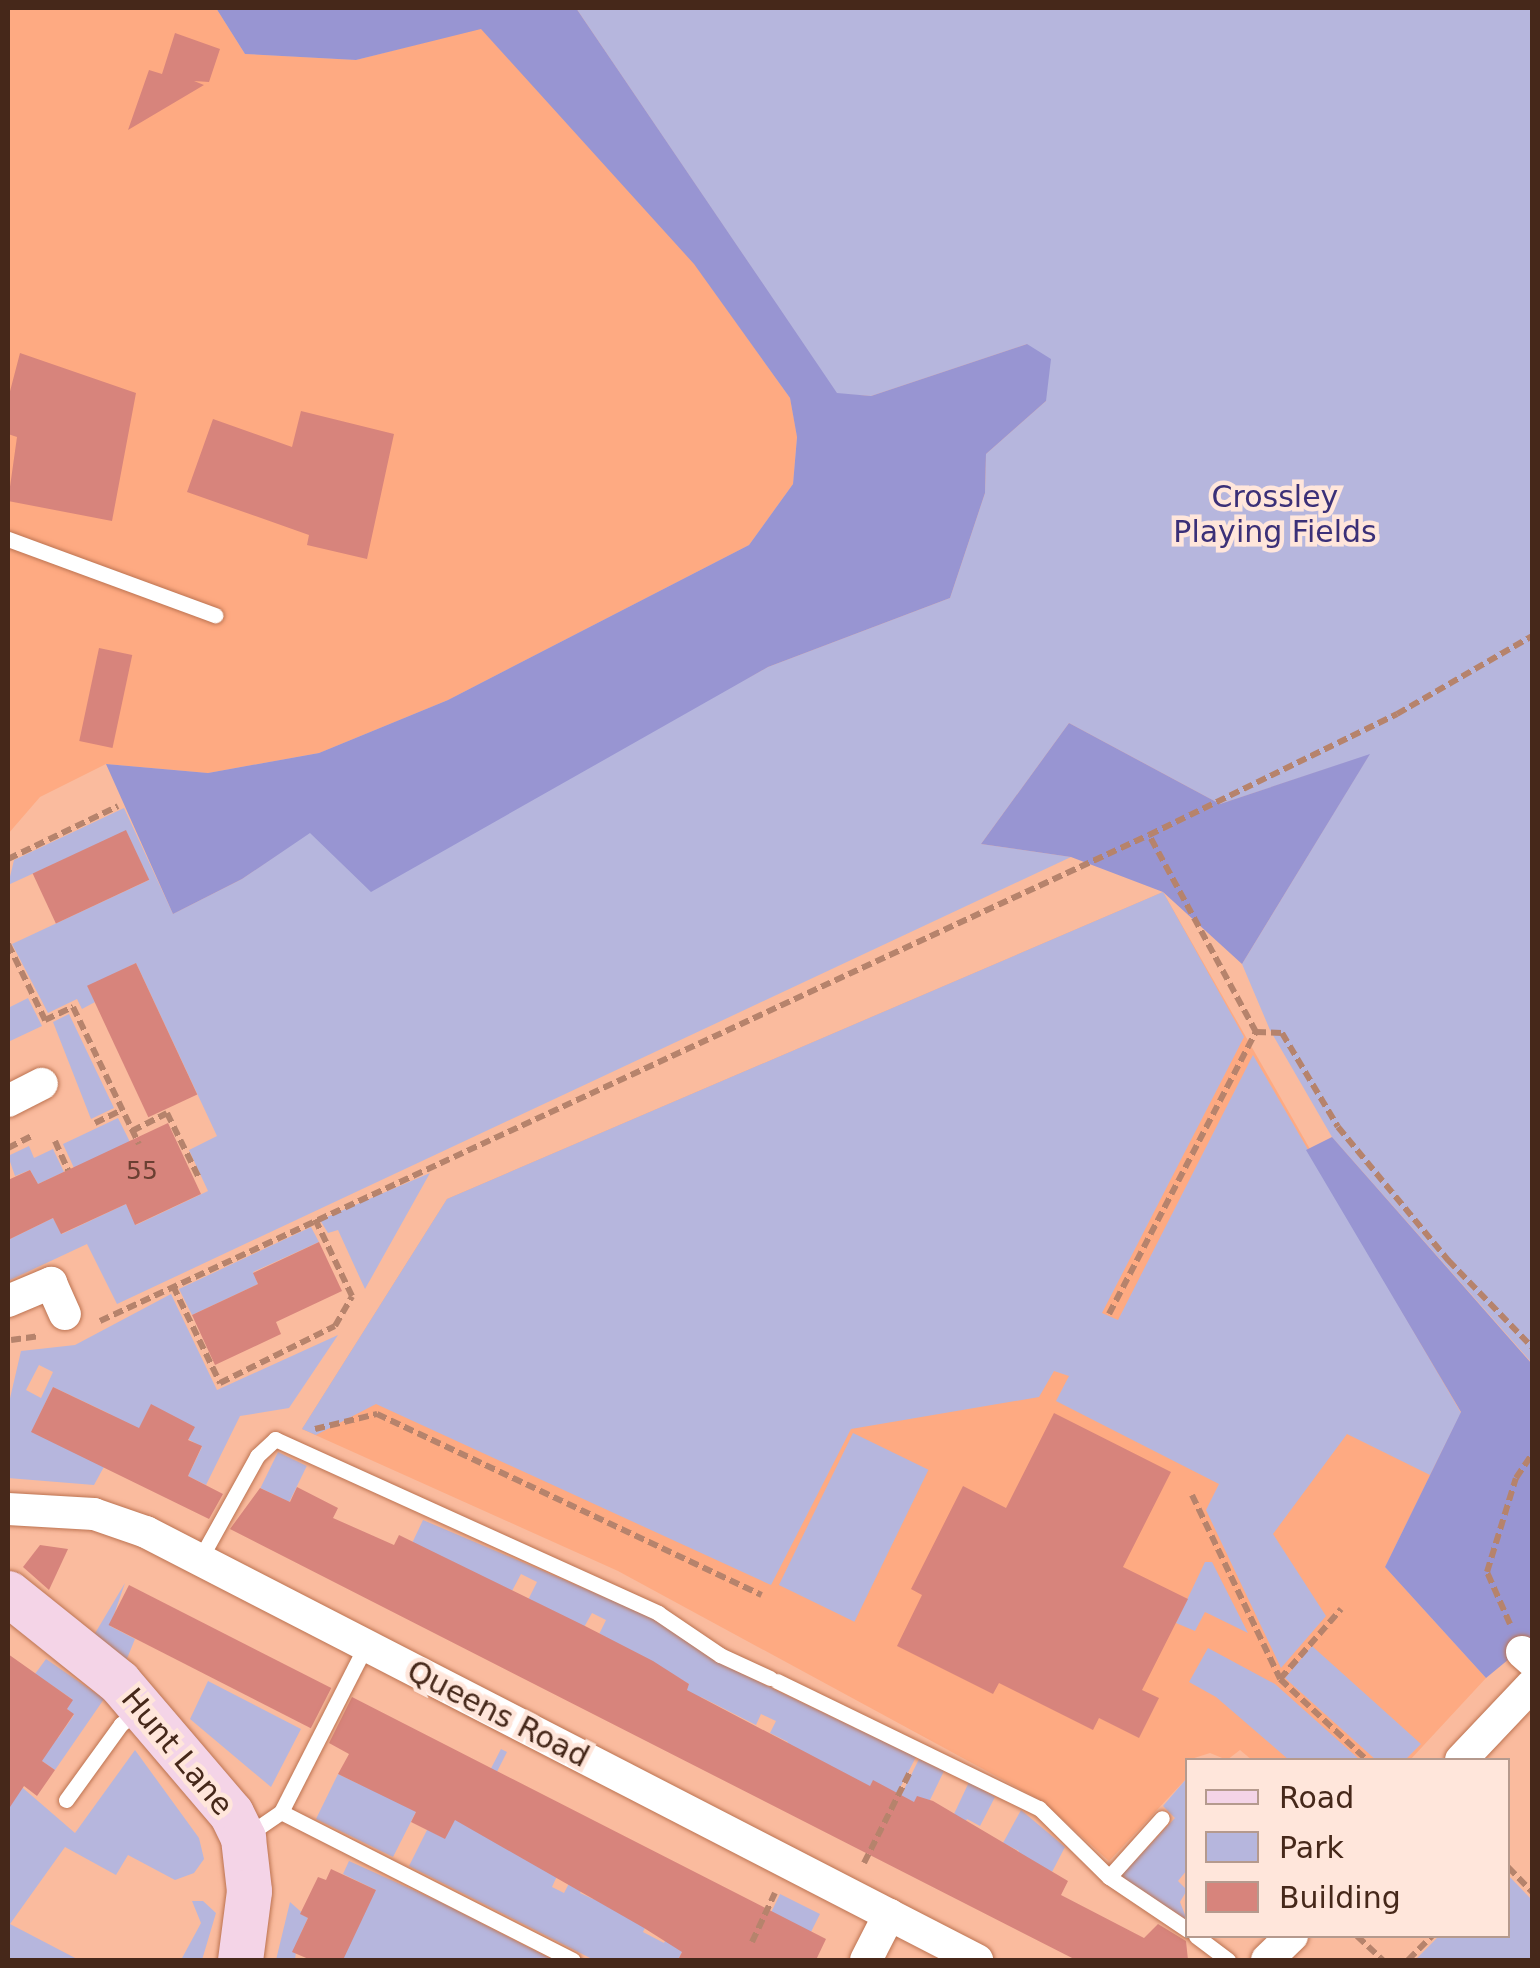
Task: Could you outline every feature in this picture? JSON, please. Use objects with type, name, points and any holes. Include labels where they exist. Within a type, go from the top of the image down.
[{"type":"street","points":[[8,1101],[42,1084]]},
{"type":"street","points":[[8,1301],[64,1276],[65,1326]]},
{"type":"street","name":"Queens Road","points":[[8,1509],[94,1514],[200,1560],[977,1960]]},
{"type":"street","name":"Hunt Lane","points":[[8,1594],[119,1682],[220,1798],[243,1838],[248,1891],[240,1960]]},
{"type":"street","points":[[1463,1758],[1532,1685]]},
{"type":"street","points":[[866,1960],[889,1915]]},
{"type":"street","points":[[1268,1960],[1290,1938]]},
{"type":"lane","points":[[8,539],[215,615]]},
{"type":"lane","points":[[200,1560],[257,1456],[274,1438],[658,1612],[720,1656],[1039,1808],[1109,1877],[1185,1928]]},
{"type":"lane","points":[[243,1838],[281,1812],[365,1647]]},
{"type":"lane","points":[[66,1800],[121,1724],[142,1709]]},
{"type":"lane","points":[[281,1812],[572,1960]]},
{"type":"lane","points":[[1109,1877],[1162,1818]]},
{"type":"lane","points":[[1199,1938],[1228,1960]]},
{"type":"path","points":[[11,1340],[65,1326],[173,1286],[1149,835],[1397,714],[1532,636]]},
{"type":"path","points":[[8,859],[118,806]]},
{"type":"path","points":[[1149,835],[1256,1032]]},
{"type":"path","points":[[8,944],[45,1020],[73,1007],[138,1144]]},
{"type":"path","points":[[1109,1314],[1256,1032]]},
{"type":"path","points":[[1256,1032],[1282,1034],[1338,1127],[1448,1260],[1532,1347]]},
{"type":"path","points":[[95,1124],[122,1110]]},
{"type":"path","points":[[132,1131],[167,1112],[199,1178]]},
{"type":"path","points":[[8,1148],[32,1136]]},
{"type":"path","points":[[55,1142],[68,1170]]},
{"type":"path","points":[[173,1286],[220,1383],[335,1326],[352,1296],[315,1218]]},
{"type":"path","points":[[274,1438],[376,1414],[762,1595]]},
{"type":"path","points":[[1527,1656],[1487,1572],[1516,1478],[1532,1454]]},
{"type":"path","points":[[1192,1495],[1280,1680],[1364,1758]]},
{"type":"path","points":[[1280,1680],[1341,1608]]},
{"type":"path","points":[[860,1870],[922,1749]]},
{"type":"path","points":[[1510,1870],[1532,1892]]},
{"type":"path","points":[[752,1942],[779,1884]]},
{"type":"path","points":[[1359,1938],[1384,1960]]},
{"type":"path","points":[[1408,1960],[1430,1938]]},
{"type":"shaded area","points":[[8,8],[216,8],[245,54],[356,60],[481,28],[694,263],[790,398],[797,436],[793,484],[749,545],[448,700],[319,753],[208,773],[106,764],[40,797],[8,834]]},
{"type":"shaded area","points":[[216,8],[576,8],[837,393],[871,396],[1027,344],[1051,359],[1046,401],[986,454],[985,493],[950,598],[768,667],[371,892],[310,833],[242,879],[173,914],[106,764],[208,773],[319,753],[448,700],[749,545],[793,484],[797,437],[790,398],[694,264],[481,29],[356,60],[245,54]]},
{"type":"shaded area","points":[[1069,723],[1220,804],[1370,754],[1242,964],[1163,892],[1071,857],[981,844]]},
{"type":"shaded area","points":[[1163,892],[1461,1413],[1385,1567],[1486,1678],[1412,1758],[1250,1758],[1240,1750],[1230,1758],[1210,1753],[1185,1758],[1185,1780],[1109,1861],[1042,1801],[618,1571],[302,1429],[447,1199]]},
{"type":"shaded area","points":[[1332,1137],[1532,1364],[1532,1640],[1486,1678],[1385,1567],[1461,1412],[1306,1150]]},
{"type":"green space","name":"Crossley Playing Fields","points":[[576,8],[1532,8],[1532,1363],[1332,1137],[1270,1030],[1242,964],[1369,755],[1220,804],[1069,723],[981,844],[1071,857],[117,1304],[87,1244],[8,1281],[8,1240],[53,1218],[62,1234],[126,1204],[136,1225],[208,1191],[189,1150],[217,1136],[136,963],[88,987],[95,1002],[82,1009],[77,999],[48,1013],[12,944],[149,880],[126,831],[8,885],[14,860],[124,808],[173,914],[242,879],[310,832],[596,760],[768,667],[950,598],[985,493],[986,454],[1046,401],[1027,344],[871,396],[837,394]]},
{"type":"green space","points":[[1163,892],[1244,1037],[1102,1313],[1118,1320],[1253,1055],[1461,1413],[1430,1475],[1347,1434],[1273,1534],[1326,1616],[1281,1668],[1206,1510],[1219,1484],[1056,1401],[1069,1376],[1054,1371],[1039,1397],[851,1429],[771,1585],[376,1404],[316,1435],[302,1429],[447,1199]]},
{"type":"green space","points":[[28,998],[42,1026],[8,1042],[8,1008]]},
{"type":"green space","points":[[69,1014],[114,1108],[91,1119],[53,1022]]},
{"type":"green space","points":[[118,1118],[140,1162],[74,1168],[63,1144]]},
{"type":"green space","points":[[29,1146],[34,1158],[53,1149],[64,1172],[38,1184],[30,1170],[15,1176],[8,1156]]},
{"type":"green space","points":[[430,1173],[365,1289],[338,1230],[328,1233],[320,1220]]},
{"type":"green space","points":[[311,1227],[319,1242],[253,1272],[258,1284],[192,1315],[179,1289]]},
{"type":"green space","points":[[171,1294],[217,1390],[338,1335],[289,1408],[240,1416],[206,1485],[188,1476],[202,1447],[188,1439],[194,1427],[130,1446],[118,1441],[94,1485],[8,1478],[8,1407],[21,1351],[75,1345]],"holes":[[[39,1365],[53,1372],[41,1398],[26,1390]],[[53,1387],[110,1414],[32,1431]]]},
{"type":"green space","points":[[853,1433],[928,1470],[854,1622],[779,1585]]},
{"type":"green space","points":[[278,1452],[307,1466],[289,1502],[260,1488]]},
{"type":"green space","points":[[423,1520],[656,1619],[713,1660],[916,1757],[889,1809],[873,1781],[865,1796],[783,1753],[788,1742],[770,1733],[776,1721],[761,1714],[756,1725],[701,1697],[659,1745],[689,1684],[638,1654],[589,1655],[606,1620],[592,1613],[583,1629],[528,1600],[537,1582],[521,1574],[504,1606],[406,1556]]},
{"type":"green space","points":[[1205,1562],[1212,1562],[1248,1633],[1205,1612],[1195,1631],[1176,1623]]},
{"type":"green space","points":[[125,1583],[110,1626],[135,1639],[126,1661],[94,1635]]},
{"type":"green space","points":[[1312,1646],[1421,1744],[1407,1758],[1374,1758],[1285,1678]]},
{"type":"green space","points":[[1208,1648],[1275,1684],[1358,1758],[1287,1758],[1216,1697],[1189,1682]]},
{"type":"green space","points":[[46,1659],[104,1699],[55,1770],[26,1750],[9,1776],[75,1833],[135,1750],[199,1838],[204,1859],[194,1873],[175,1880],[128,1855],[116,1875],[65,1847],[10,1924],[79,1960],[8,1960],[8,1760],[28,1737],[41,1746],[50,1733],[58,1738],[74,1715],[67,1709],[72,1699],[35,1674]]},
{"type":"green space","points":[[208,1681],[301,1729],[271,1787],[190,1719]]},
{"type":"green space","points":[[501,1749],[507,1752],[471,1823],[557,1876],[552,1887],[564,1893],[576,1870],[588,1876],[580,1893],[593,1899],[610,1892],[604,1905],[650,1917],[643,1932],[664,1943],[699,1874],[690,1935],[678,1960],[594,1960],[409,1866],[427,1830],[458,1812],[467,1815]]},
{"type":"green space","points":[[919,1759],[944,1771],[929,1802],[917,1797],[910,1810],[897,1804]]},
{"type":"green space","points":[[369,1770],[406,1807],[425,1794],[393,1857],[316,1819],[338,1774],[361,1785]]},
{"type":"green space","points":[[1185,1780],[1185,1872],[1178,1881],[1185,1888],[1180,1902],[1185,1919],[1120,1877],[1175,1818],[1163,1806]]},
{"type":"green space","points":[[969,1782],[995,1797],[980,1826],[967,1819],[959,1835],[947,1829]]},
{"type":"green space","points":[[1021,1810],[1065,1847],[1052,1872],[1039,1865],[1011,1868],[1019,1851],[1003,1843]]},
{"type":"green space","points":[[349,1861],[553,1960],[335,1960],[297,1943],[295,1960],[276,1960],[290,1902],[308,1918],[301,1933],[376,1890],[343,1874]]},
{"type":"green space","points":[[1510,1877],[1532,1900],[1532,1960],[1415,1960],[1437,1938],[1510,1938]]},
{"type":"green space","points":[[780,1894],[820,1914],[811,1932],[762,1931]]},
{"type":"green space","points":[[192,1901],[203,1901],[216,1913],[202,1960],[181,1960],[201,1923]]},
{"type":"building","points":[[175,33],[220,49],[209,82],[194,81],[204,85],[128,130],[149,70],[162,74]]},
{"type":"building","points":[[20,353],[136,393],[112,521],[8,501],[17,437],[8,434],[8,399]]},
{"type":"building","points":[[301,411],[394,434],[367,559],[307,545],[309,535],[187,492],[213,419],[292,447]]},
{"type":"building","points":[[99,648],[132,655],[113,748],[79,741]]},
{"type":"building","points":[[126,830],[149,880],[56,923],[33,874]]},
{"type":"building","points":[[136,963],[197,1094],[148,1117],[87,986]]},
{"type":"building","points":[[168,1123],[201,1194],[135,1225],[126,1204],[61,1234],[53,1218],[8,1240],[8,1180],[30,1170],[38,1184]]},
{"type":"building","points":[[319,1242],[342,1291],[276,1322],[281,1334],[215,1365],[192,1315],[258,1284],[253,1273]]},
{"type":"building","points":[[53,1387],[139,1428],[151,1404],[195,1427],[188,1440],[202,1446],[188,1476],[223,1494],[209,1519],[31,1432]]},
{"type":"building","points":[[1054,1413],[1171,1472],[1123,1567],[1188,1599],[1142,1690],[1159,1698],[1139,1738],[1099,1718],[1093,1730],[999,1683],[993,1694],[897,1646],[922,1595],[911,1589],[963,1486],[1006,1508]]},
{"type":"building","points":[[297,1487],[338,1508],[333,1518],[394,1545],[399,1535],[585,1626],[653,1661],[689,1684],[687,1690],[870,1786],[873,1780],[914,1802],[917,1796],[933,1801],[1068,1881],[1061,1895],[1144,1938],[1158,1924],[1186,1941],[1188,1960],[1076,1960],[230,1529],[260,1488],[290,1502]]},
{"type":"building","points":[[40,1545],[68,1549],[49,1590],[23,1567]]},
{"type":"building","points":[[129,1585],[331,1688],[311,1728],[109,1625]]},
{"type":"building","points":[[8,1654],[73,1700],[67,1709],[74,1714],[42,1761],[55,1770],[37,1796],[24,1786],[8,1810]]},
{"type":"building","points":[[352,1697],[826,1939],[816,1960],[678,1960],[682,1952],[644,1928],[455,1820],[445,1839],[411,1822],[416,1812],[338,1774],[349,1754],[329,1743]]},
{"type":"building","points":[[331,1869],[376,1890],[343,1960],[311,1960],[292,1952],[308,1918],[300,1914],[318,1877],[326,1880]]}]
